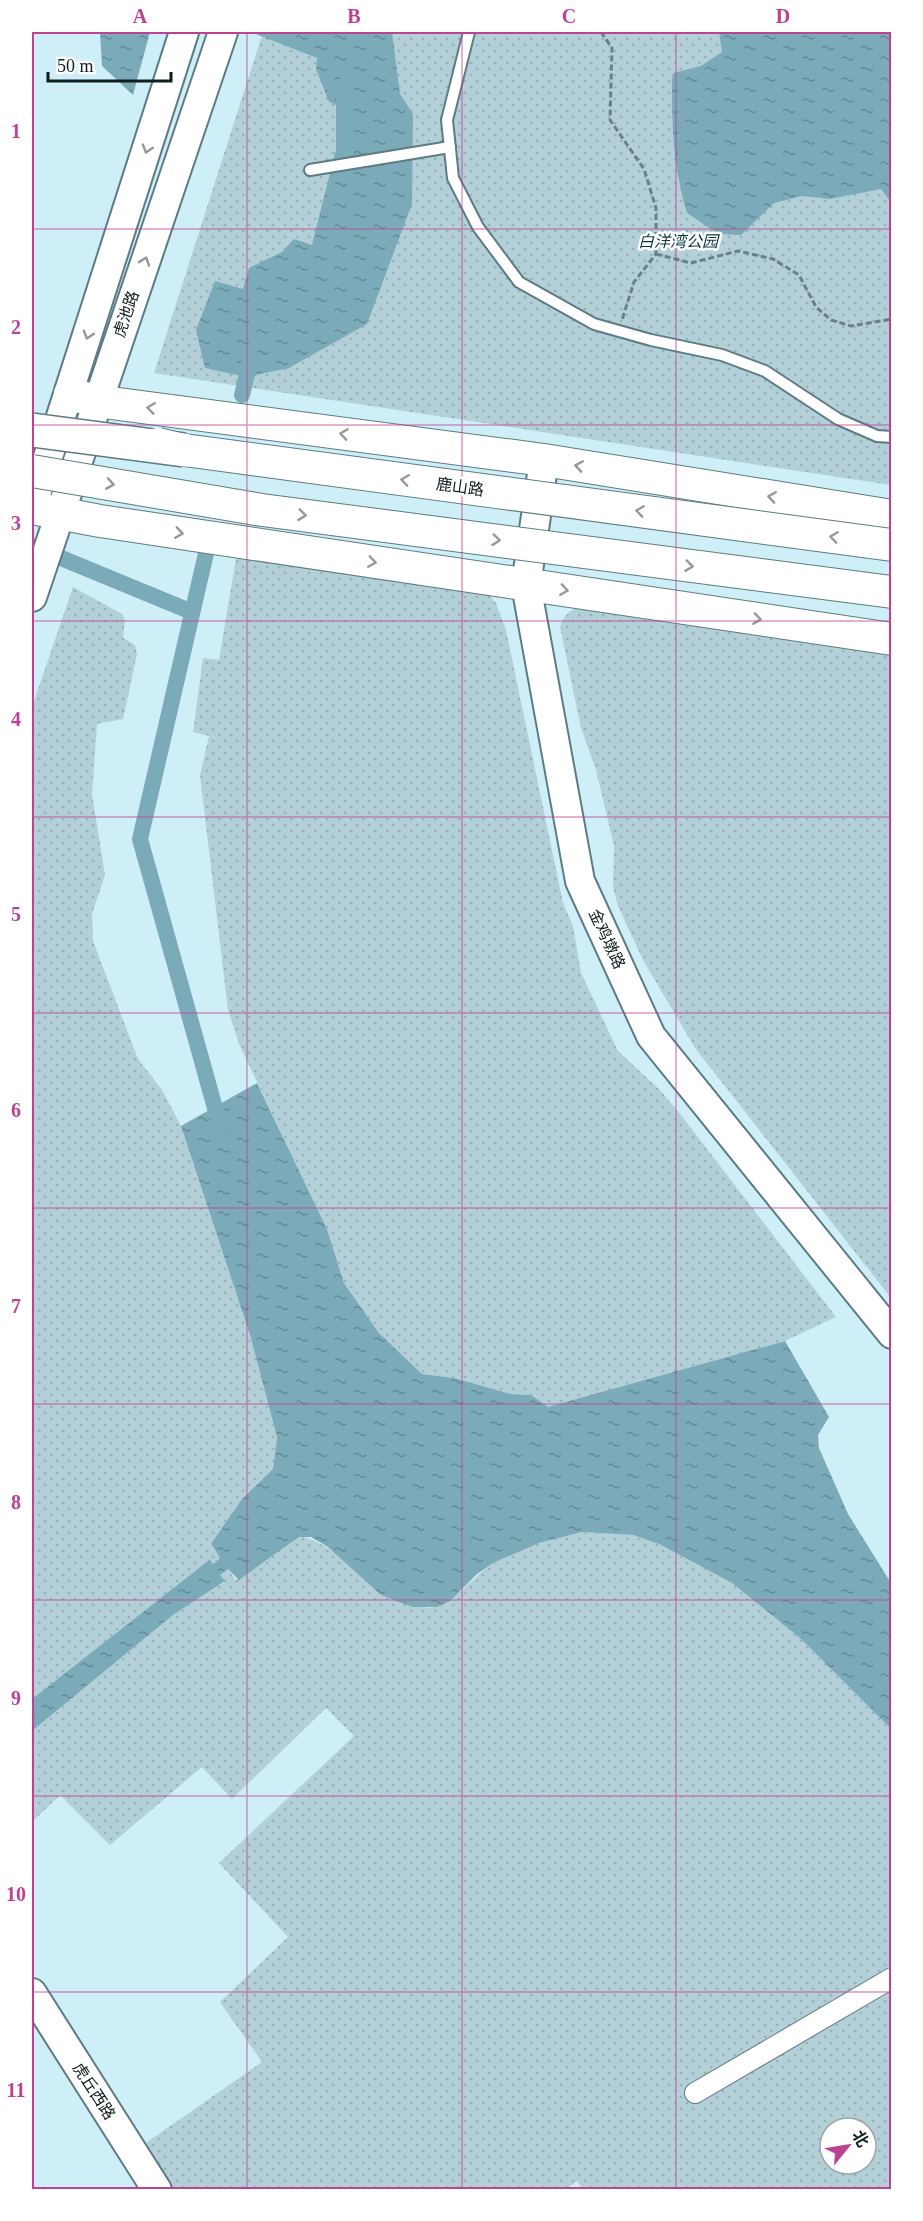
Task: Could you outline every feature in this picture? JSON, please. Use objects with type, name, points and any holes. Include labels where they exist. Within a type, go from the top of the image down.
[{"type":"highway","points":[[32,430],[184,450]]},
{"type":"main road","points":[[83,397],[544,460],[891,516]]},
{"type":"main road","name":"鹿山路","points":[[32,413],[184,450],[891,545]]},
{"type":"main road","points":[[32,471],[262,510],[891,592]]},
{"type":"main road","points":[[43,516],[891,639]]},
{"type":"street","name":"虎池路","points":[[83,397],[164,93],[184,32]]},
{"type":"street","name":"虎池路","points":[[32,597],[40,569],[43,516],[83,397],[199,107],[223,32]]},
{"type":"street","name":"金鸡墩路","points":[[544,460],[526,585],[580,881],[651,1036],[891,1334]]},
{"type":"street","points":[[695,2093],[891,1978]]},
{"type":"street","name":"虎丘西路","points":[[32,1994],[156,2190]]},
{"type":"lane","points":[[469,32],[447,120],[453,178],[478,226],[519,282],[594,324],[722,355],[765,371],[837,419],[877,436],[891,437]]},
{"type":"lane","points":[[310,170],[450,147]]},
{"type":"path","points":[[601,32],[612,48],[610,120],[644,169],[656,208],[656,254],[634,282],[619,331]]},
{"type":"path","points":[[656,254],[691,263],[738,251],[773,259],[799,276],[816,307],[831,320],[851,326],[891,319]]},
{"type":"green space","name":"白洋湾公园","points":[[263,32],[891,32],[891,485],[154,373]]},
{"type":"green space","points":[[237,552],[487,593],[496,603],[506,630],[563,903],[573,926],[581,973],[618,1051],[660,1090],[681,1115],[836,1317],[785,1341],[547,1408],[531,1395],[511,1394],[454,1378],[422,1374],[379,1333],[344,1283],[327,1229],[239,1044],[228,1010],[200,775],[209,736],[193,732],[203,658],[219,660]]},
{"type":"green space","points":[[73,587],[122,614],[125,620],[123,638],[135,645],[137,654],[123,719],[97,724],[92,794],[105,875],[92,914],[93,941],[138,1059],[162,1090],[181,1126],[250,1335],[277,1437],[273,1469],[211,1545],[220,1558],[213,1564],[210,1561],[204,1564],[32,1699],[32,707]]},
{"type":"green space","points":[[581,607],[891,651],[891,1298],[695,1048],[643,960],[618,906],[613,887],[614,846],[596,770],[581,728],[560,627],[568,614]]},
{"type":"green space","points":[[582,1532],[633,1535],[659,1544],[732,1583],[800,1638],[891,1729],[891,2189],[583,2190],[577,2181],[565,2190],[167,2189],[140,2147],[262,2062],[220,2002],[288,1937],[219,1863],[354,1736],[326,1708],[232,1799],[202,1767],[110,1845],[60,1795],[32,1822],[32,1731],[173,1615],[224,1582],[220,1575],[228,1569],[236,1580],[296,1539],[303,1537],[311,1539],[428,1608],[447,1602],[497,1561],[538,1544]]},
{"type":"water","points":[[100,32],[150,32],[133,95],[102,66]]},
{"type":"water","points":[[251,32],[392,32],[400,94],[413,114],[412,204],[367,324],[289,368],[246,377],[205,368],[196,330],[215,281],[243,289],[249,268],[282,252],[294,239],[312,245],[335,153],[352,111],[329,102],[316,69],[317,58]]},
{"type":"water","points":[[719,32],[891,32],[891,202],[881,189],[830,199],[802,196],[774,203],[741,235],[718,234],[687,213],[674,147],[673,73],[701,66],[722,52]]},
{"type":"water","points":[[257,1083],[327,1229],[344,1283],[379,1333],[422,1374],[454,1378],[511,1394],[531,1395],[548,1407],[785,1341],[829,1417],[818,1435],[819,1448],[848,1514],[891,1583],[891,1729],[800,1638],[732,1583],[659,1544],[633,1535],[582,1532],[539,1543],[495,1562],[477,1574],[450,1601],[437,1607],[413,1607],[381,1595],[328,1547],[311,1537],[300,1537],[239,1580],[228,1569],[220,1575],[225,1581],[173,1615],[32,1731],[32,1699],[204,1564],[210,1560],[213,1564],[220,1558],[211,1544],[242,1499],[273,1469],[277,1437],[250,1335],[181,1126]]},
{"type":"waterway","points":[[344,86],[344,154]]},
{"type":"waterway","points":[[242,395],[251,357]]},
{"type":"waterway","points":[[32,546],[192,612]]},
{"type":"waterway","points":[[207,549],[140,839],[215,1108],[223,1125]]}]
